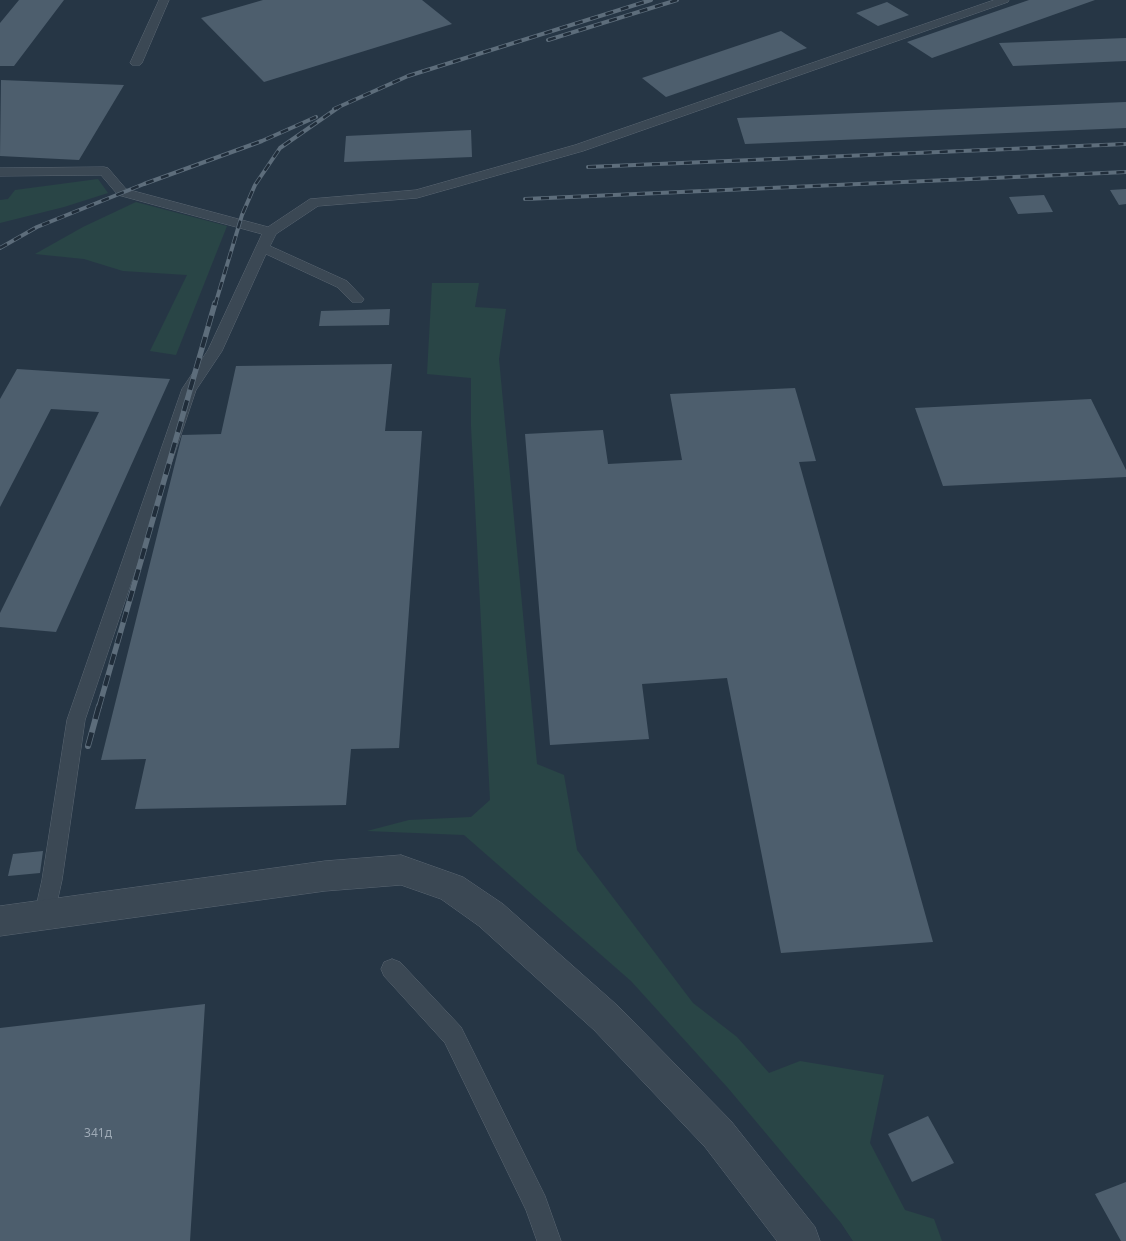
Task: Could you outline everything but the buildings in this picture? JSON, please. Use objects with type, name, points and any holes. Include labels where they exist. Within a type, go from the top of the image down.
[{"type":"street","points":[[0,921],[325,876],[401,870],[452,888],[491,915],[606,1018],[718,1134],[801,1241]]},
{"type":"lane","points":[[136,63],[164,0]]},
{"type":"lane","points":[[44,916],[52,880],[76,720],[188,389],[215,351],[266,240],[315,202],[417,194],[579,148],[1004,0]]},
{"type":"lane","points":[[0,172],[104,171],[122,192],[266,240],[342,284],[357,299]]},
{"type":"lane","points":[[392,969],[453,1035],[536,1205],[549,1241]]},
{"type":"green space","points":[[98,179],[108,193],[64,207],[0,223],[0,200],[8,199],[15,190]]},
{"type":"green space","points":[[136,202],[227,226],[176,355],[150,351],[187,275],[123,271],[84,259],[35,254],[83,227]]},
{"type":"green space","points":[[432,283],[479,283],[475,307],[506,309],[499,359],[537,764],[564,775],[577,850],[693,1003],[737,1037],[769,1073],[800,1061],[884,1075],[870,1143],[905,1210],[934,1219],[942,1241],[853,1241],[841,1223],[728,1088],[631,981],[464,835],[367,831],[409,820],[471,817],[490,800],[471,426],[471,378],[427,374]]},
{"type":"railway","points":[[334,109],[408,76],[651,0]]},
{"type":"railway","points":[[548,40],[677,0]]},
{"type":"railway","points":[[215,305],[242,215],[255,185],[280,148],[339,107]]},
{"type":"railway","points":[[0,248],[37,227],[144,184],[262,141],[316,117]]},
{"type":"railway","points":[[588,167],[1126,144]]},
{"type":"railway","points":[[525,199],[1126,172]]},
{"type":"railway","points":[[99,707],[215,303]]},
{"type":"railway","points":[[88,746],[99,706]]}]
